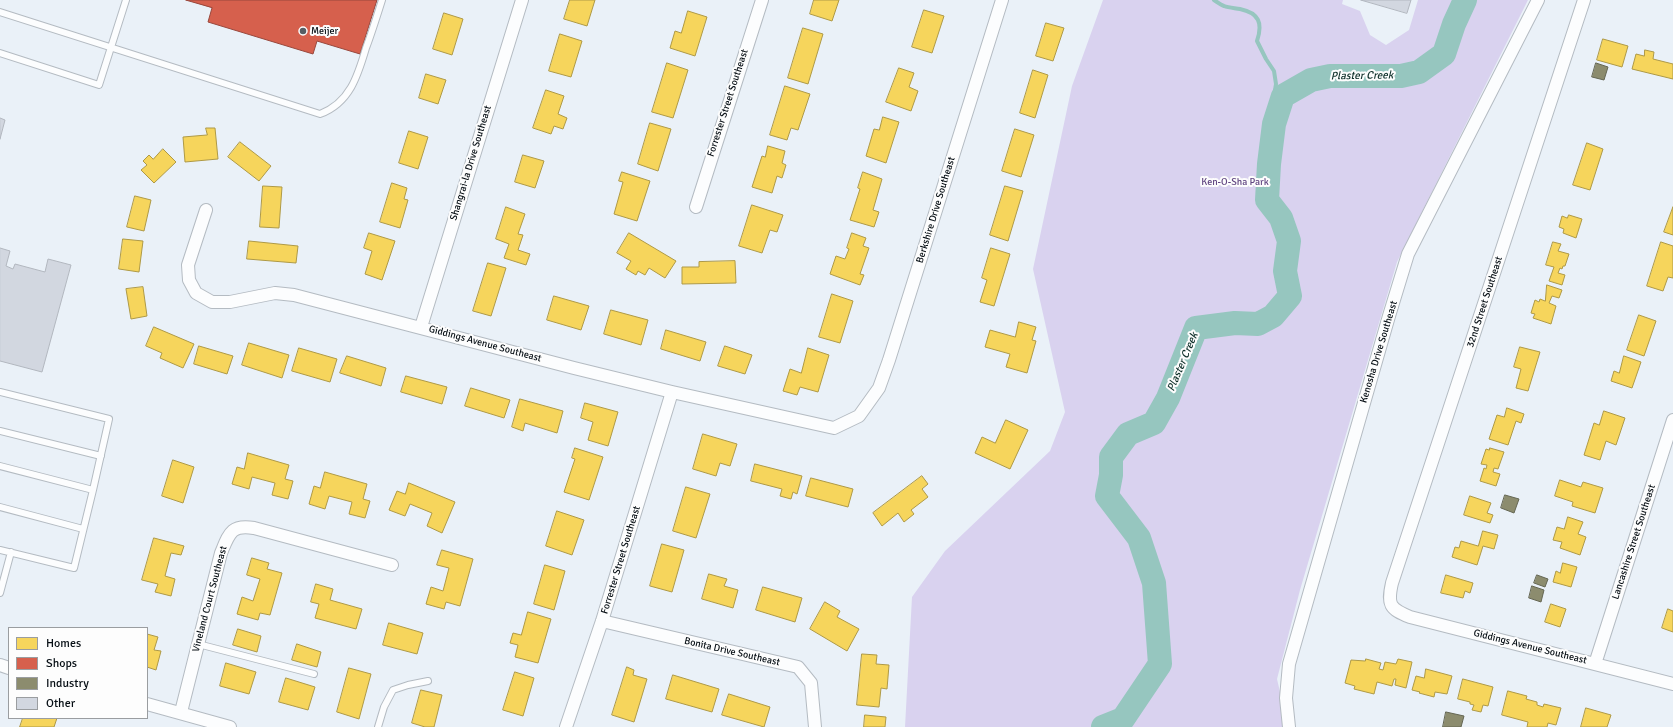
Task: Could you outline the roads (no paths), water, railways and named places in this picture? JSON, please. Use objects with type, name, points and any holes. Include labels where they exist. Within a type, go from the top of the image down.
[{"type":"street","name":"Shangrai-la Drive Southeast","points":[[420,327],[522,0]]},
{"type":"street","name":"Forrester Street Southeast","points":[[696,207],[762,0]]},
{"type":"street","name":"Berkshire Drive Southeast","points":[[859,416],[878,388],[890,360],[1002,0]]},
{"type":"street","name":"Kenosha Drive Southeast","points":[[1289,727],[1286,698],[1289,664],[1408,254],[1538,0]]},
{"type":"street","name":"32nd Street Southeast","points":[[1391,605],[1389,596],[1392,583],[1584,0]]},
{"type":"street","name":"Giddings Avenue Southeast","points":[[206,210],[188,265],[189,280],[196,293],[212,302],[230,302],[275,293],[294,295],[574,368],[672,392],[834,428],[859,416]]},
{"type":"street","name":"Forrester Street Southeast","points":[[566,727],[602,621],[672,392]]},
{"type":"street","name":"Lancashire Street Southeast","points":[[1595,664],[1673,420]]},
{"type":"street","name":"Vineland Court Southeast","points":[[181,712],[220,553],[227,539],[238,527],[254,528],[392,565]]},
{"type":"street","name":"Giddings Avenue Southeast","points":[[1391,605],[1396,611],[1410,617],[1673,684]]},
{"type":"street","name":"Bonita Drive Southeast","points":[[602,621],[798,667],[811,683],[815,727]]},
{"type":"street","points":[[148,704],[181,712],[230,727]]},
{"type":"lane","points":[[0,53],[99,85],[126,0]]},
{"type":"lane","points":[[0,12],[320,114],[331,110],[341,100],[357,79],[382,0]]},
{"type":"lane","points":[[0,392],[109,420],[74,568],[0,550]]},
{"type":"lane","points":[[0,431],[100,456]]},
{"type":"lane","points":[[0,466],[93,490]]},
{"type":"lane","points":[[0,507],[84,529]]},
{"type":"lane","points":[[0,590],[11,552]]},
{"type":"lane","points":[[198,644],[314,674]]},
{"type":"lane","points":[[378,727],[384,707],[393,690],[428,681]]},
{"type":"waterway","points":[[1214,0],[1226,7],[1252,13],[1258,20],[1260,29],[1257,41],[1274,71],[1276,84],[1274,96],[1274,124]]},
{"type":"waterway","name":"Plaster Creek","points":[[1103,727],[1123,719],[1160,664],[1154,583],[1139,538],[1107,496],[1111,475],[1111,457],[1128,434],[1154,423],[1168,398],[1196,328],[1235,323],[1258,324],[1273,316],[1290,296],[1285,271],[1289,241],[1281,218],[1267,200],[1269,164],[1274,124],[1283,96],[1311,80],[1330,76],[1401,76],[1419,72],[1444,54],[1454,24],[1465,0]]},
{"type":"place","name":"Meijer","points":[[303,31]]},
{"type":"park label","name":"Ken-O-Sha Park","points":[[1235,182]]}]
